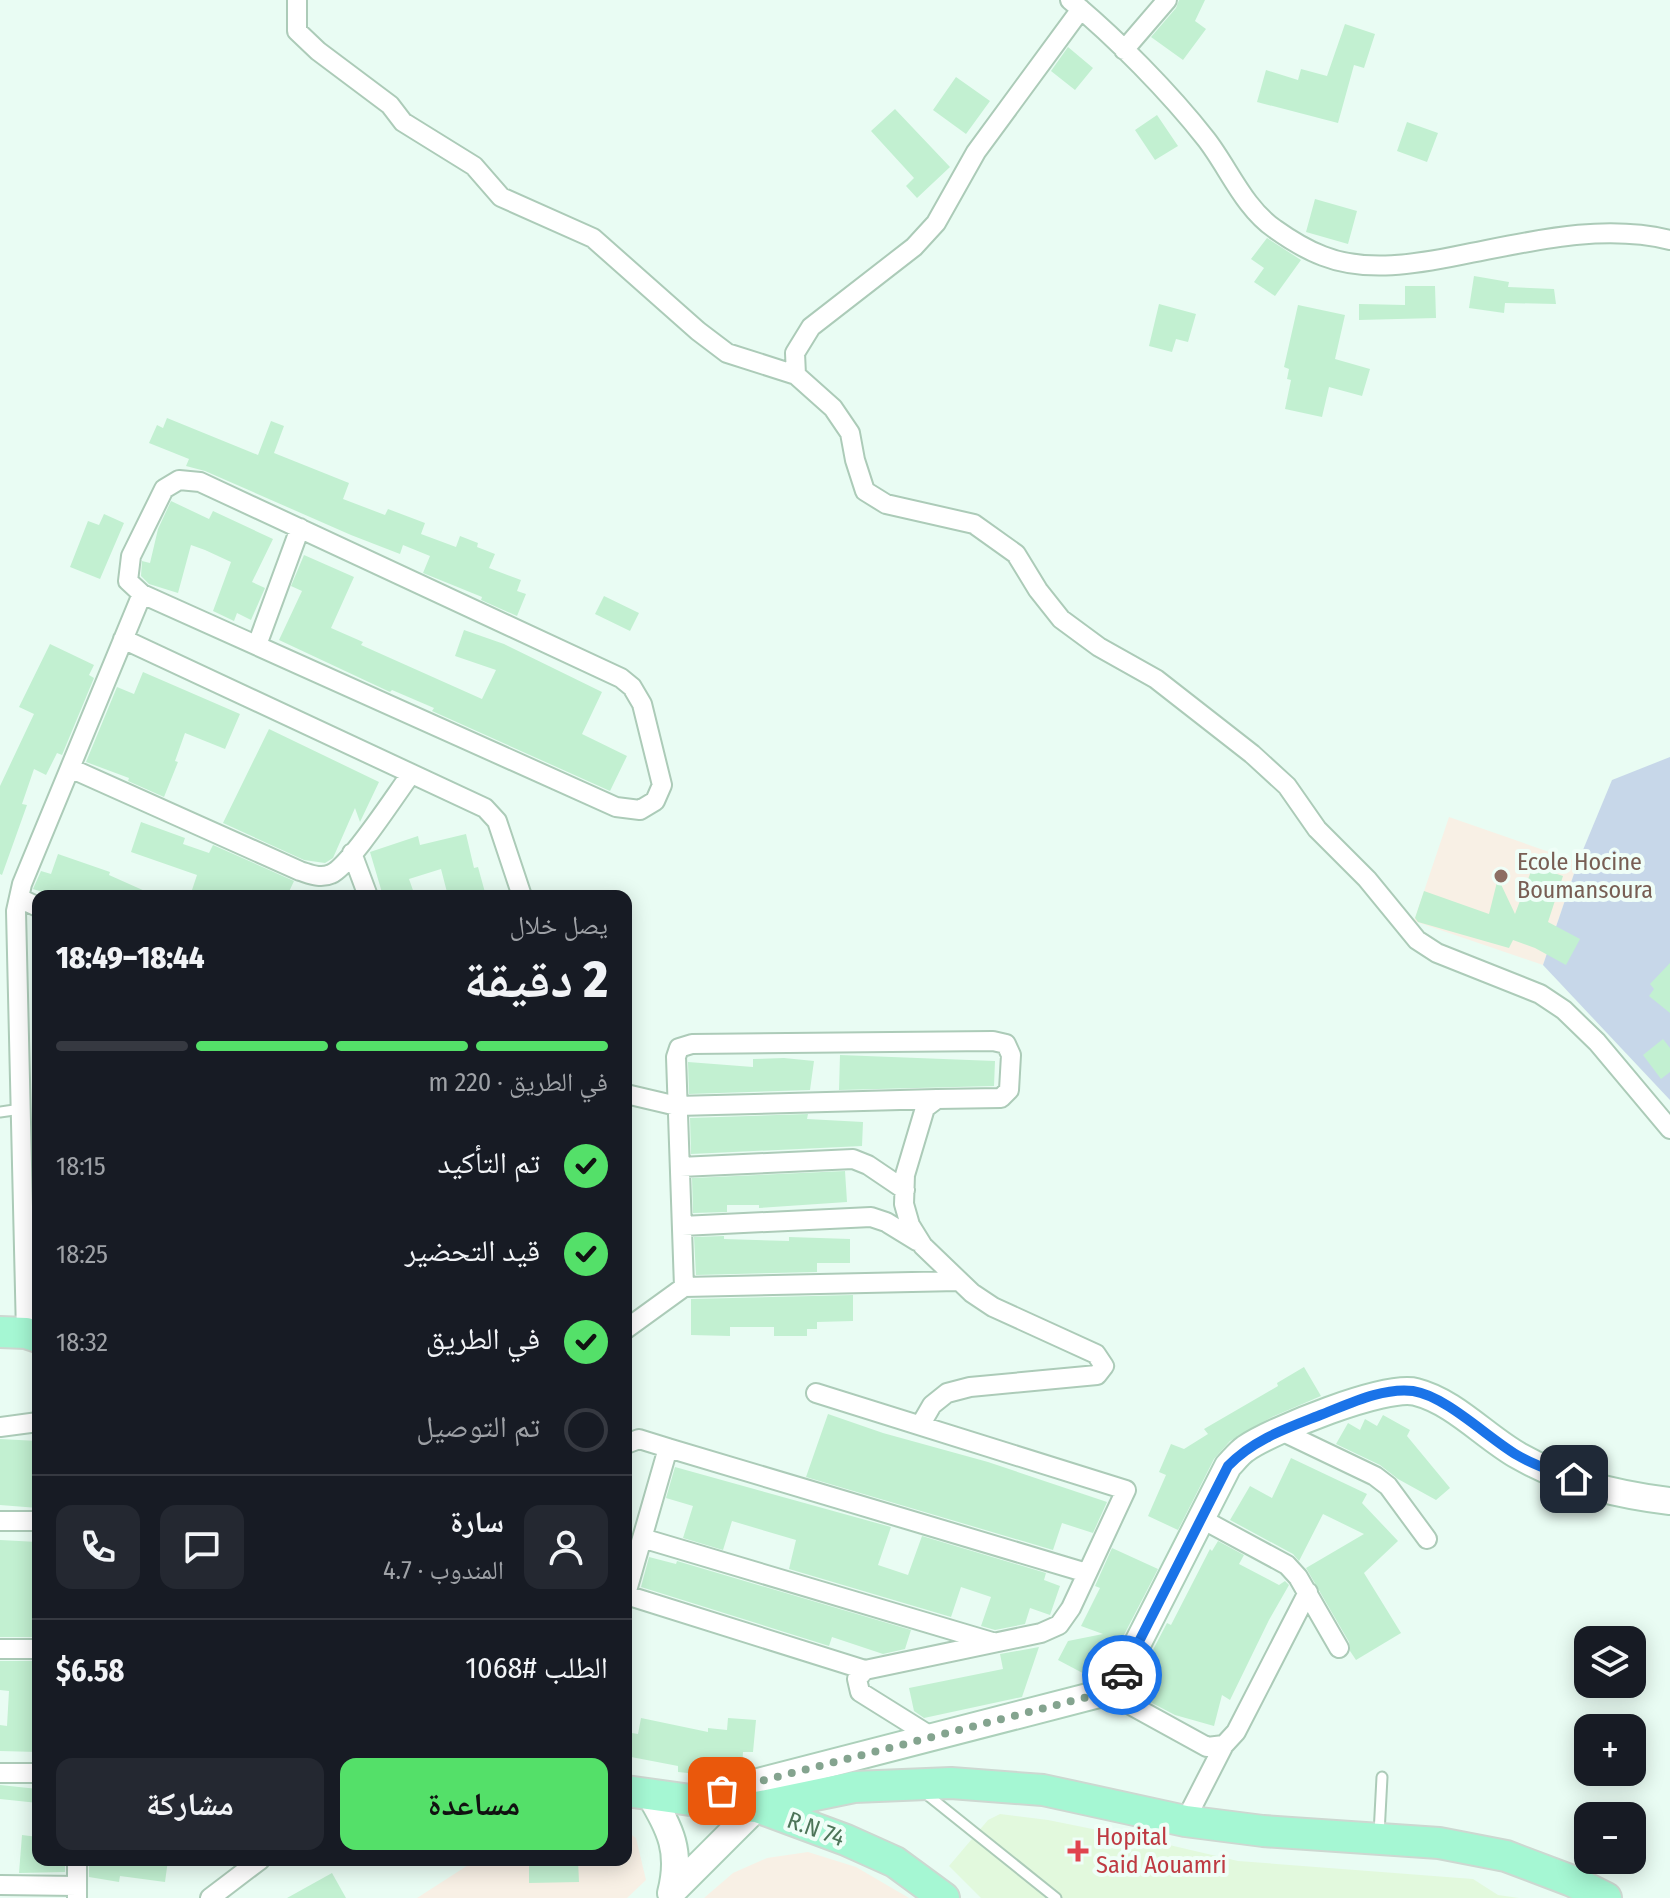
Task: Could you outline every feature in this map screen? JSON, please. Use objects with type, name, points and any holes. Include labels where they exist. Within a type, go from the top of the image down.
[{"type":"main road","points":[[757,1807],[854,1787],[951,1783],[1043,1790],[1185,1821],[1263,1831],[1439,1843],[1506,1856],[1572,1881],[1606,1898]]},
{"type":"main road","name":"R.N 74","points":[[637,1792],[757,1807],[895,1862],[944,1898]]},
{"type":"street","points":[[297,0],[297,31],[318,51],[390,105],[403,122],[474,166],[501,197],[593,238],[727,353],[796,375],[833,408],[850,433],[865,491],[886,504],[974,524],[1016,554],[1038,590],[1061,619],[1099,647],[1156,679],[1252,754],[1287,786],[1317,829],[1367,879],[1417,940],[1437,953],[1540,994],[1564,1010],[1597,1042],[1670,1129]]},
{"type":"street","points":[[1124,50],[1167,0]]},
{"type":"street","points":[[796,375],[795,353],[811,327],[914,247],[936,223],[976,152],[1076,4],[1195,124],[1251,206],[1273,228],[1324,256],[1359,263],[1400,265],[1555,237],[1603,233],[1648,235],[1670,240]]},
{"type":"street","points":[[179,480],[200,482],[621,678],[632,687],[642,704],[662,785],[655,801],[640,810],[616,807],[142,594],[128,581],[131,556],[164,489],[179,480]]},
{"type":"street","points":[[257,645],[300,528]]},
{"type":"street","points":[[21,1334],[32,1277],[21,1109],[16,911],[22,884],[142,594]]},
{"type":"street","points":[[123,639],[485,808],[497,821],[520,890]]},
{"type":"street","points":[[70,768],[300,871],[320,877],[333,874],[352,853],[411,774]]},
{"type":"street","points":[[352,853],[366,890]]},
{"type":"street","points":[[19,898],[32,904]]},
{"type":"street","points":[[632,1095],[677,1106],[1001,1098],[1009,1090],[1011,1055],[1006,1044],[993,1041],[692,1044],[679,1048],[676,1057],[677,1106],[684,1287]]},
{"type":"street","points":[[923,1246],[910,1225],[904,1204],[905,1175],[925,1108],[937,1099]]},
{"type":"street","points":[[680,1167],[853,1159],[868,1165],[905,1190]]},
{"type":"street","points":[[682,1226],[871,1217],[886,1222],[923,1246],[958,1281],[993,1307],[1096,1354],[1104,1366],[1097,1375],[1088,1377],[970,1387],[947,1393],[932,1405],[921,1424]]},
{"type":"street","points":[[632,1325],[684,1287],[958,1281]]},
{"type":"street","points":[[692,1799],[1107,1692],[1119,1680],[1228,1466],[1244,1449],[1281,1431],[1388,1392],[1413,1391],[1435,1399],[1518,1455],[1548,1470],[1626,1496],[1670,1501]]},
{"type":"street","points":[[632,1596],[865,1670],[1041,1633],[1059,1625],[1071,1608],[1126,1490],[816,1393]]},
{"type":"street","points":[[0,1427],[32,1423]]},
{"type":"street","points":[[1281,1431],[1375,1476],[1388,1486],[1427,1539]]},
{"type":"street","points":[[632,1442],[639,1439],[1087,1573]]},
{"type":"street","points":[[632,1573],[668,1448]]},
{"type":"street","points":[[1202,1519],[1287,1565],[1308,1592],[1339,1648]]},
{"type":"street","points":[[0,1521],[32,1521]]},
{"type":"street","points":[[642,1538],[995,1643]]},
{"type":"street","points":[[1185,1821],[1224,1745],[1236,1732],[1308,1592]]},
{"type":"street","points":[[0,1649],[32,1649]]},
{"type":"street","points":[[865,1670],[857,1679],[860,1692],[932,1737]]},
{"type":"street","points":[[1107,1692],[1207,1747],[1224,1745]]},
{"type":"street","points":[[0,1773],[32,1773]]},
{"type":"street","points":[[637,1792],[674,1842],[677,1871],[668,1895]]},
{"type":"street","points":[[668,1895],[757,1807]]},
{"type":"street","points":[[0,1885],[77,1892],[77,1866]]},
{"type":"street","points":[[210,1898],[252,1866]]},
{"type":"lane","points":[[0,1112],[21,1109]]},
{"type":"lane","points":[[1378,1839],[1382,1777]]},
{"type":"lane","points":[[916,1786],[1056,1898]]},
{"type":"shaded area","points":[[1670,757],[1670,1100],[1543,965],[1578,862],[1612,780]]},
{"type":"shaded area","name":"Ecole Hocine Boumansoura","points":[[1449,817],[1578,862],[1543,965],[1414,921]]},
{"type":"shaded area","name":"Hopital Said Aouamri","points":[[1000,1814],[1048,1820],[1238,1861],[1473,1879],[1498,1895],[1519,1898],[981,1898],[949,1866],[988,1820]]},
{"type":"shaded area","points":[[632,1835],[636,1838],[646,1880],[627,1898],[417,1898],[467,1866],[632,1866]]},
{"type":"shaded area","points":[[808,1852],[856,1867],[909,1898],[704,1898],[733,1873],[767,1858]]},
{"type":"building","points":[[1179,0],[1205,0],[1195,21],[1206,29],[1183,60],[1151,37],[1176,8]]},
{"type":"building","points":[[1345,24],[1375,34],[1364,68],[1354,65],[1338,123],[1257,102],[1266,70],[1298,80],[1301,69],[1327,76]]},
{"type":"building","points":[[1068,47],[1093,68],[1075,90],[1051,71]]},
{"type":"building","points":[[956,77],[990,101],[966,134],[933,110]]},
{"type":"building","points":[[895,109],[950,167],[917,198],[906,186],[914,178],[871,131]]},
{"type":"building","points":[[1157,115],[1178,146],[1155,160],[1135,130]]},
{"type":"building","points":[[1407,122],[1438,133],[1427,162],[1397,151]]},
{"type":"building","points":[[1315,199],[1357,211],[1348,244],[1306,232]]},
{"type":"building","points":[[1267,238],[1301,260],[1275,296],[1254,282],[1264,268],[1251,259]]},
{"type":"building","points":[[1474,276],[1509,282],[1508,287],[1554,289],[1556,304],[1505,303],[1504,313],[1469,308]]},
{"type":"building","points":[[1405,286],[1435,286],[1436,318],[1359,320],[1359,304],[1405,305]]},
{"type":"building","points":[[1159,304],[1196,314],[1188,342],[1176,339],[1172,352],[1149,346]]},
{"type":"building","points":[[1298,305],[1345,315],[1335,359],[1370,369],[1362,396],[1329,387],[1322,417],[1285,409],[1291,380],[1287,379],[1289,369],[1284,367]]},
{"type":"building","points":[[167,418],[258,455],[271,421],[284,426],[274,453],[349,483],[343,499],[385,515],[388,509],[425,523],[421,534],[456,547],[460,536],[495,554],[489,568],[521,580],[517,591],[526,594],[517,616],[481,600],[482,597],[423,573],[430,556],[403,545],[400,554],[205,471],[186,466],[189,459],[149,443],[157,425],[163,428]]},
{"type":"building","points":[[171,501],[209,519],[213,511],[273,539],[252,582],[265,588],[251,620],[237,613],[234,621],[213,611],[231,562],[205,550],[191,545],[178,593],[149,584],[141,576],[142,561],[150,563],[158,529]]},
{"type":"building","points":[[104,514],[124,523],[100,579],[70,567],[88,521],[99,525]]},
{"type":"building","points":[[304,555],[354,577],[331,628],[363,642],[361,645],[482,699],[496,670],[455,656],[464,630],[504,644],[602,692],[582,734],[627,756],[610,791],[432,711],[434,708],[392,690],[390,692],[279,640],[302,591],[291,586]]},
{"type":"building","points":[[604,596],[639,613],[630,631],[595,614]]},
{"type":"building","points":[[50,644],[94,665],[89,675],[94,678],[62,755],[57,753],[46,775],[34,769],[22,804],[27,805],[2,875],[0,786],[34,714],[19,707]]},
{"type":"building","points":[[143,672],[240,714],[225,749],[185,733],[164,797],[128,781],[129,778],[86,762],[117,687],[134,694]]},
{"type":"building","points":[[269,729],[379,782],[360,822],[355,808],[333,858],[325,863],[304,860],[223,823]]},
{"type":"building","points":[[141,822],[185,838],[183,844],[209,853],[213,845],[294,881],[290,890],[192,890],[197,875],[131,852]]},
{"type":"building","points":[[466,834],[474,868],[478,867],[484,890],[446,890],[441,869],[409,879],[413,890],[381,890],[370,852],[418,836],[420,845]]},
{"type":"building","points":[[58,854],[110,872],[109,875],[143,890],[33,889],[41,871],[51,874]]},
{"type":"building","points":[[1533,866],[1563,876],[1548,922],[1580,939],[1566,965],[1513,940],[1509,948],[1418,922],[1415,918],[1424,891],[1489,914],[1498,878],[1515,914]]},
{"type":"building","points":[[1670,963],[1670,1013],[1649,996],[1654,989],[1650,984]]},
{"type":"building","points":[[1663,1039],[1670,1048],[1670,1072],[1661,1079],[1643,1055]]},
{"type":"building","points":[[840,1055],[995,1061],[994,1086],[839,1090]]},
{"type":"building","points":[[753,1059],[814,1061],[810,1090],[689,1094],[688,1062],[753,1067]]},
{"type":"building","points":[[808,1114],[807,1119],[863,1122],[862,1146],[691,1154],[690,1118]]},
{"type":"building","points":[[845,1171],[847,1202],[759,1208],[759,1205],[727,1205],[727,1212],[693,1213],[692,1178]]},
{"type":"building","points":[[724,1236],[724,1239],[789,1241],[789,1237],[850,1239],[850,1263],[817,1263],[817,1272],[696,1275],[694,1237]]},
{"type":"building","points":[[853,1295],[853,1321],[817,1322],[817,1329],[807,1329],[807,1336],[774,1336],[774,1327],[730,1327],[730,1336],[691,1335],[691,1299]]},
{"type":"building","points":[[1304,1367],[1321,1396],[1272,1417],[1230,1441],[1214,1459],[1178,1530],[1148,1516],[1166,1475],[1159,1472],[1171,1444],[1184,1449],[1208,1434],[1204,1429],[1278,1386],[1277,1383]]},
{"type":"building","points":[[828,1414],[1107,1502],[1093,1533],[1062,1523],[1053,1550],[806,1477]]},
{"type":"building","points":[[1383,1415],[1410,1430],[1407,1436],[1450,1488],[1436,1500],[1380,1465],[1336,1444],[1348,1423],[1360,1430],[1365,1419],[1377,1426]]},
{"type":"building","points":[[0,1439],[32,1441],[32,1508],[0,1505]]},
{"type":"building","points":[[1291,1458],[1367,1494],[1362,1503],[1398,1541],[1364,1573],[1401,1633],[1356,1660],[1349,1642],[1306,1568],[1364,1534],[1323,1514],[1299,1561],[1293,1554],[1230,1520],[1250,1486],[1272,1498]]},
{"type":"building","points":[[675,1467],[891,1527],[878,1565],[908,1575],[922,1536],[1046,1573],[1044,1580],[1060,1586],[1050,1615],[1030,1608],[1025,1624],[995,1630],[981,1626],[991,1597],[961,1587],[951,1617],[789,1569],[796,1540],[732,1521],[723,1550],[683,1538],[693,1506],[666,1498]]},
{"type":"building","points":[[0,1540],[32,1542],[32,1637],[0,1637]]},
{"type":"building","points":[[1218,1541],[1244,1555],[1239,1564],[1279,1585],[1285,1581],[1289,1585],[1230,1700],[1222,1695],[1214,1726],[1175,1715],[1131,1692],[1167,1623],[1171,1625],[1210,1549],[1212,1551]]},
{"type":"building","points":[[1112,1548],[1158,1569],[1110,1662],[1105,1660],[1094,1679],[1058,1660],[1068,1641],[1103,1634],[1081,1626],[1100,1588],[1095,1586]]},
{"type":"building","points":[[649,1557],[676,1564],[677,1561],[911,1630],[905,1649],[883,1654],[832,1637],[829,1646],[641,1587]]},
{"type":"building","points":[[1039,1647],[1022,1697],[924,1718],[914,1711],[909,1688],[1003,1669],[1000,1654]]},
{"type":"building","points":[[0,1661],[32,1661],[32,1752],[0,1751],[0,1725],[7,1726],[9,1691],[0,1690]]},
{"type":"building","points":[[641,1718],[708,1732],[708,1728],[727,1730],[728,1718],[756,1720],[753,1752],[743,1752],[742,1770],[718,1776],[678,1772],[678,1766],[632,1757],[632,1733],[638,1734]]},
{"type":"building","points":[[0,1785],[32,1788],[32,1802],[0,1799]]},
{"type":"building","points":[[22,1835],[32,1836],[32,1866],[65,1866],[65,1872],[19,1873]]},
{"type":"building","points":[[89,1866],[167,1866],[165,1882],[120,1876],[119,1882],[89,1877]]},
{"type":"building","points":[[529,1866],[578,1866],[579,1882],[529,1883]]},
{"type":"building","points":[[332,1873],[346,1898],[287,1898]]},
{"type":"way so far","points":[[722,1791],[1107,1692],[1122,1675]]},
{"type":"place","name":"Ecole Hocine Boumansoura","points":[[1501,876]]},
{"type":"place","name":"Hopital Said Aouamri","points":[[1078,1851]]},
{"type":"route","points":[[1122,1675],[1228,1466],[1244,1449],[1281,1431],[1388,1392],[1413,1391],[1435,1399],[1518,1455],[1574,1479]]}]
